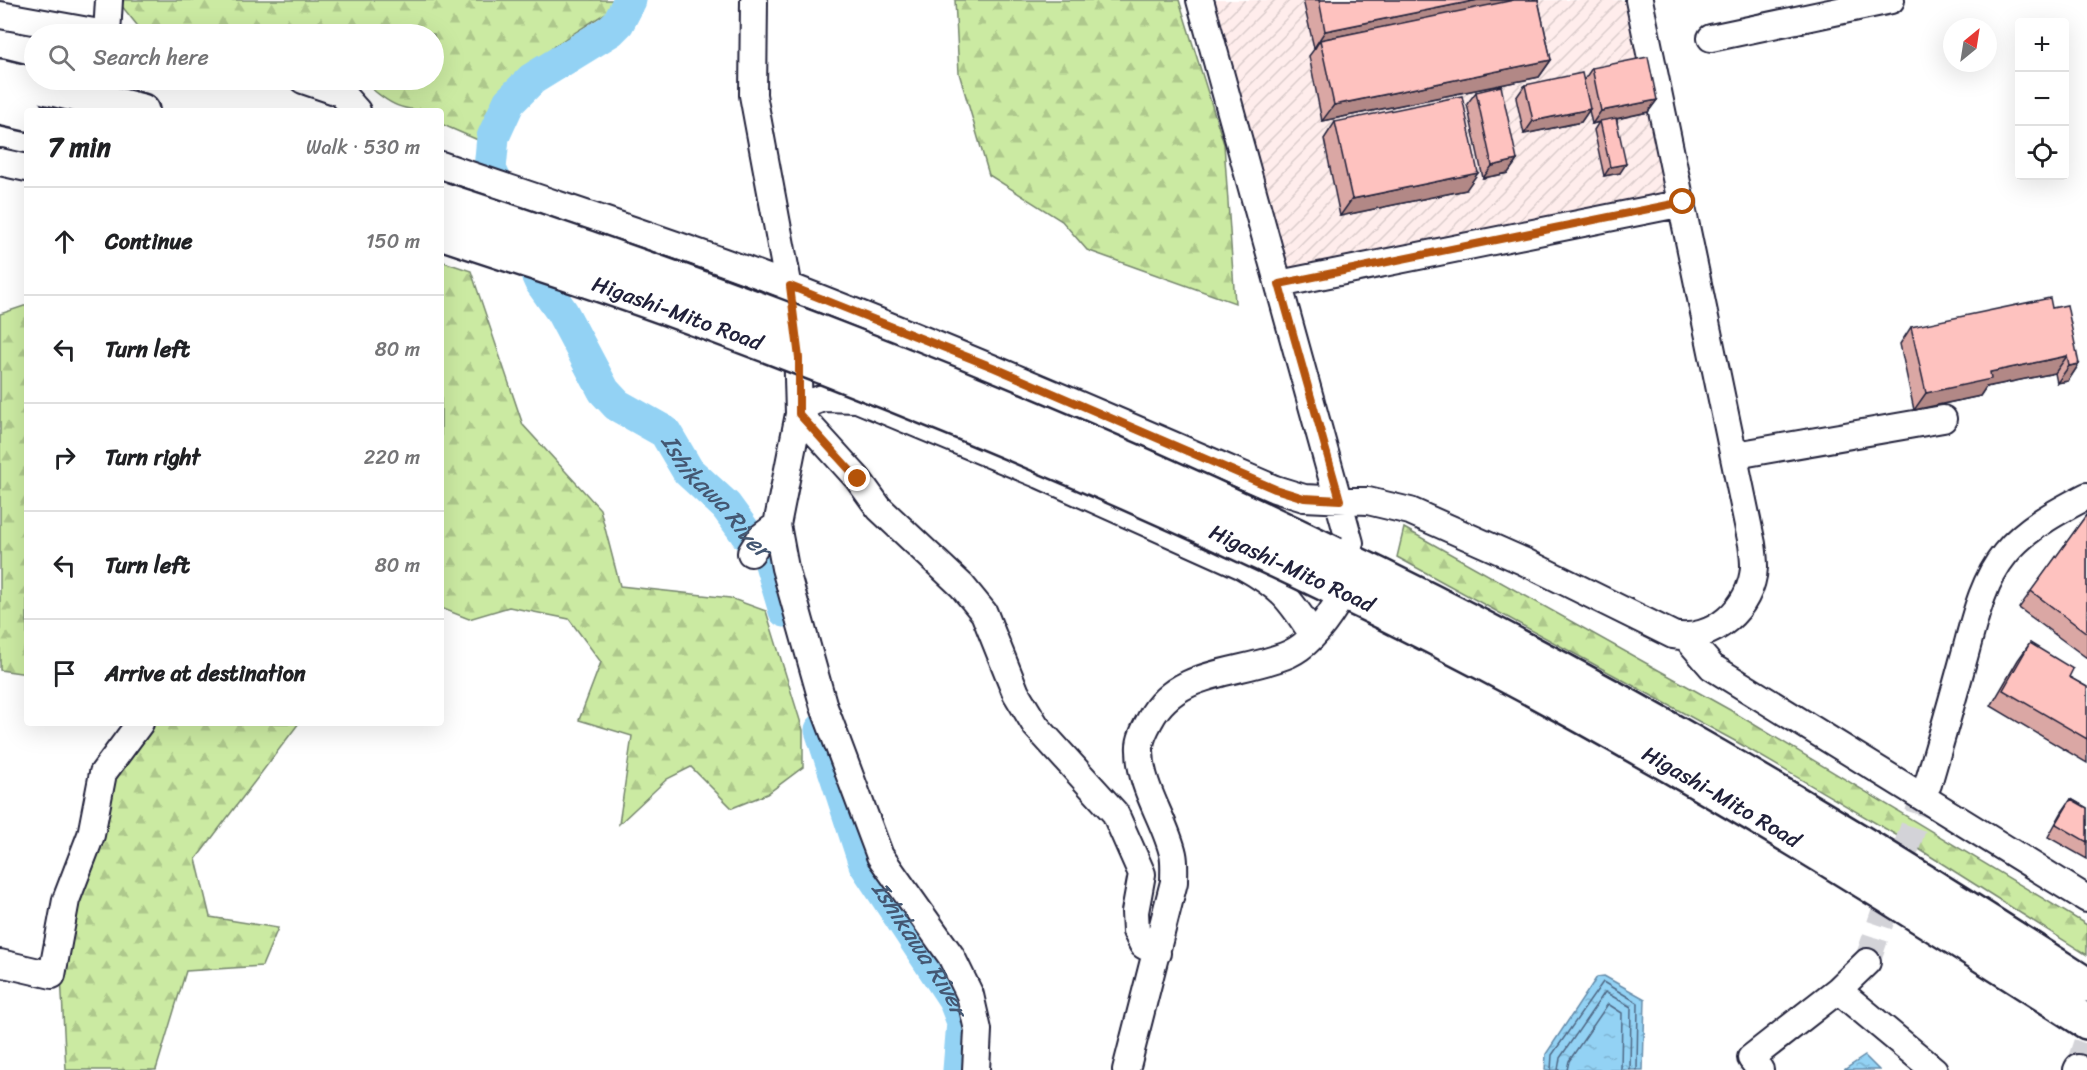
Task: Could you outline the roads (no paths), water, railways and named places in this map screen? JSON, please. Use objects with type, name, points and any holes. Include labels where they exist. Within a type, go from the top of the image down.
[{"type":"highway","points":[[0,76],[24,82]]},
{"type":"highway","points":[[57,90],[130,108]]},
{"type":"highway","points":[[0,108],[24,113]]},
{"type":"highway","name":"Higashi-Mito Road","points":[[444,200],[662,274],[924,372],[1343,548],[1434,601],[1592,685],[1780,792],[1932,884],[2087,985]]},
{"type":"highway","name":"Higashi-Mito Road","points":[[444,233],[663,307],[912,401],[1138,496],[1332,595],[1419,628],[1576,711],[1765,819],[2087,1022]]},
{"type":"street","points":[[107,24],[109,0]]},
{"type":"street","points":[[754,0],[753,95],[790,286],[799,358],[799,410],[763,538],[785,568],[824,707],[879,856],[951,956],[970,994],[978,1030],[976,1070]]},
{"type":"street","points":[[1200,0],[1340,500],[1343,548]]},
{"type":"street","points":[[445,167],[533,195],[790,286],[995,368],[1275,489],[1304,498],[1386,503],[1410,511],[1523,561],[1673,635],[1687,638],[1709,632],[1730,617],[1738,608],[1751,581],[1754,568],[1752,544],[1736,455],[1640,0]]},
{"type":"street","points":[[1711,38],[1790,10],[1891,0]]},
{"type":"street","points":[[0,15],[50,24]]},
{"type":"street","points":[[332,90],[341,93],[354,108]]},
{"type":"street","points":[[0,162],[24,167]]},
{"type":"street","points":[[1279,284],[1683,202]]},
{"type":"street","points":[[799,410],[823,398],[857,399],[1040,475],[1243,566],[1273,583],[1293,602],[1312,635]]},
{"type":"street","points":[[799,410],[858,479],[879,508],[962,586],[984,613],[1016,693],[1036,726],[1115,813],[1142,874],[1135,912],[1136,931],[1143,945],[1157,953]]},
{"type":"street","points":[[1736,455],[1942,418]]},
{"type":"street","points":[[1928,784],[1973,626],[1994,572],[2004,555],[2024,535],[2062,509],[2087,496]]},
{"type":"street","points":[[1126,1070],[1174,882],[1173,856],[1143,777],[1139,748],[1145,730],[1156,708],[1173,691],[1192,681],[1292,653],[1312,635],[1332,595]]},
{"type":"street","points":[[1687,638],[1712,668],[2087,899]]},
{"type":"street","points":[[0,963],[52,975],[66,900],[91,835],[103,773],[138,726]]},
{"type":"street","points":[[1760,1070],[1751,1058],[1838,990],[1867,962]]},
{"type":"street","points":[[1838,990],[1934,1070]]},
{"type":"water","points":[[1604,976],[1645,999],[1643,1070],[1545,1070],[1546,1054],[1597,977]]},
{"type":"water","points":[[1865,1056],[1879,1070],[1844,1070]]},
{"type":"waterway","name":"Ishikawa River","points":[[630,0],[618,23],[610,31],[532,79],[509,102],[493,137],[490,169],[540,281],[562,312],[604,391],[617,405],[665,432],[688,471],[726,506],[750,539],[768,554],[785,611]]},
{"type":"waterway","name":"Ishikawa River","points":[[821,730],[865,864],[954,999],[963,1022],[959,1070]]},
{"type":"tunnel","points":[[1867,962],[1928,784]]},
{"type":"tunnel","points":[[2078,1068],[2087,1041]]}]
